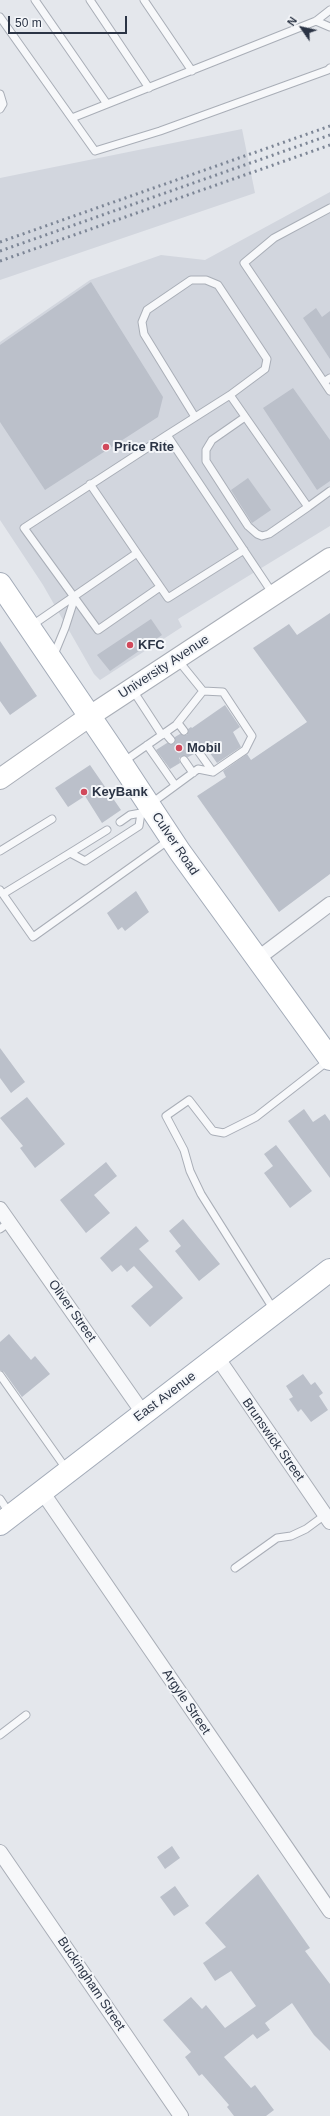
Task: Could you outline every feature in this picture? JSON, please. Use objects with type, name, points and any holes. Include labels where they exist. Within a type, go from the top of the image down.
[{"type":"main road","name":"University Avenue","points":[[0,779],[90,716],[330,558]]},
{"type":"main road","name":"Culver Road","points":[[0,584],[122,764],[145,809],[171,838],[330,1059]]},
{"type":"main road","name":"East Avenue","points":[[4,1513],[43,1493],[143,1413],[330,1270]]},
{"type":"street","points":[[257,959],[330,904]]},
{"type":"street","name":"Oliver Street","points":[[0,1209],[5,1226],[143,1413]]},
{"type":"street","name":"Brunswick Street","points":[[216,1357],[328,1518]]},
{"type":"street","name":"Argyle Street","points":[[43,1493],[330,1911]]},
{"type":"street","name":"Buckingham Street","points":[[0,1852],[181,2116]]},
{"type":"lane","points":[[35,0],[107,104]]},
{"type":"lane","points":[[90,0],[149,88]]},
{"type":"lane","points":[[144,0],[192,71]]},
{"type":"lane","points":[[72,118],[316,21],[330,10]]},
{"type":"lane","points":[[0,17],[96,151],[160,131],[330,68]]},
{"type":"lane","points":[[316,21],[330,27]]},
{"type":"lane","points":[[0,94],[3,104],[0,109]]},
{"type":"lane","points":[[330,208],[274,238],[244,263],[327,380],[330,391]]},
{"type":"lane","points":[[160,587],[98,630],[24,528],[230,395],[265,369],[267,360],[218,285],[206,280],[191,280],[147,310],[142,322],[144,334],[195,417]]},
{"type":"lane","points":[[230,395],[308,507]]},
{"type":"lane","points":[[245,417],[212,440],[206,450],[206,461],[248,526],[257,534],[262,536],[269,534],[330,492]]},
{"type":"lane","points":[[167,435],[274,595]]},
{"type":"lane","points":[[90,484],[168,598],[244,550]]},
{"type":"lane","points":[[29,627],[75,597],[137,553]]},
{"type":"lane","points":[[52,660],[65,628],[75,597]]},
{"type":"lane","points":[[120,822],[130,815],[145,809],[198,769],[212,772],[245,750],[252,736],[223,692],[203,691],[177,659]]},
{"type":"lane","points":[[132,689],[163,734],[171,740]]},
{"type":"lane","points":[[122,764],[178,722],[203,691]]},
{"type":"lane","points":[[178,722],[184,732]]},
{"type":"lane","points":[[147,745],[175,785]]},
{"type":"lane","points":[[198,751],[212,772]]},
{"type":"lane","points":[[184,760],[193,773]]},
{"type":"lane","points":[[70,854],[85,861],[138,826],[145,809]]},
{"type":"lane","points":[[0,851],[52,819]]},
{"type":"lane","points":[[107,830],[70,854],[1,892],[33,937],[171,838]]},
{"type":"lane","points":[[276,1312],[201,1194],[190,1171],[184,1150],[166,1116],[189,1100],[213,1131],[218,1133],[230,1131],[256,1117],[330,1059]]},
{"type":"lane","points":[[0,1375],[69,1472]]},
{"type":"lane","points":[[235,1568],[277,1538],[291,1536],[328,1518]]},
{"type":"lane","points":[[0,1734],[26,1715]]},
{"type":"shaded area","points":[[242,129],[255,193],[0,280],[0,178]]},
{"type":"shaded area","points":[[330,192],[330,526],[178,619],[182,627],[100,680],[94,674],[43,585],[0,520],[0,342],[90,280],[161,255],[205,260]]},
{"type":"building","points":[[91,282],[163,397],[158,417],[45,490],[0,422],[0,345]]},
{"type":"building","points":[[316,308],[322,317],[330,311],[330,359],[303,318]]},
{"type":"building","points":[[293,388],[330,440],[330,481],[317,490],[263,408]]},
{"type":"building","points":[[248,478],[271,510],[252,523],[231,490]]},
{"type":"building","points":[[330,613],[330,874],[279,912],[197,796],[226,777],[223,771],[247,754],[251,760],[307,722],[253,648],[289,624],[297,635]]},
{"type":"building","name":"KFC","points":[[151,619],[162,635],[110,671],[97,655]]},
{"type":"building","points":[[0,641],[37,696],[10,715],[0,701]]},
{"type":"building","points":[[225,705],[240,727],[233,732],[241,747],[217,763],[205,746],[202,748],[197,746],[193,749],[194,754],[188,757],[182,756],[179,758],[180,763],[170,769],[156,750],[167,743],[174,744],[175,737],[180,734],[187,735],[188,729],[191,727],[192,728]]},
{"type":"building","name":"KeyBank","points":[[90,765],[121,810],[102,823],[85,796],[68,807],[55,788]]},
{"type":"building","points":[[136,891],[149,912],[125,931],[122,927],[118,930],[107,913]]},
{"type":"building","points":[[0,1048],[25,1082],[11,1093],[0,1078]]},
{"type":"building","points":[[27,1097],[65,1144],[35,1168],[20,1148],[23,1146],[0,1118]]},
{"type":"building","points":[[304,1109],[313,1122],[325,1114],[330,1121],[330,1178],[288,1121]]},
{"type":"building","points":[[276,1145],[312,1191],[290,1208],[264,1173],[273,1166],[264,1154]]},
{"type":"building","points":[[106,1162],[117,1176],[94,1195],[110,1213],[86,1233],[60,1200]]},
{"type":"building","points":[[183,1219],[220,1264],[199,1281],[175,1251],[181,1246],[169,1231]]},
{"type":"building","points":[[136,1226],[149,1241],[139,1249],[183,1298],[150,1327],[131,1306],[153,1287],[134,1266],[127,1272],[121,1265],[112,1272],[100,1258]]},
{"type":"building","points":[[9,1334],[31,1360],[35,1356],[50,1374],[22,1397],[4,1372],[0,1370],[0,1342]]},
{"type":"building","points":[[303,1374],[311,1385],[315,1382],[323,1393],[319,1396],[328,1410],[311,1422],[301,1409],[298,1412],[289,1399],[293,1397],[286,1386]]},
{"type":"building","points":[[172,1846],[180,1858],[165,1869],[157,1857]]},
{"type":"building","points":[[258,1874],[310,1948],[305,1951],[330,1984],[330,2051],[314,2035],[292,2003],[265,2023],[270,2030],[257,2039],[253,2034],[224,2057],[251,2088],[255,2085],[274,2110],[266,2116],[234,2116],[227,2107],[229,2105],[202,2074],[199,2076],[185,2057],[191,2052],[163,2020],[191,1997],[202,2009],[206,2005],[225,2028],[256,2006],[231,1971],[215,1981],[203,1963],[226,1947],[205,1923]]},
{"type":"building","points":[[175,1886],[189,1906],[174,1916],[160,1897]]},
{"type":"railway","points":[[0,242],[330,126]]},
{"type":"railway","points":[[0,251],[330,135]]},
{"type":"railway","points":[[0,261],[330,145]]},
{"type":"place","name":"Price Rite","points":[[106,447]]},
{"type":"place","name":"KFC","points":[[130,645]]},
{"type":"place","name":"Mobil","points":[[179,748]]},
{"type":"place","name":"KeyBank","points":[[84,792]]}]
